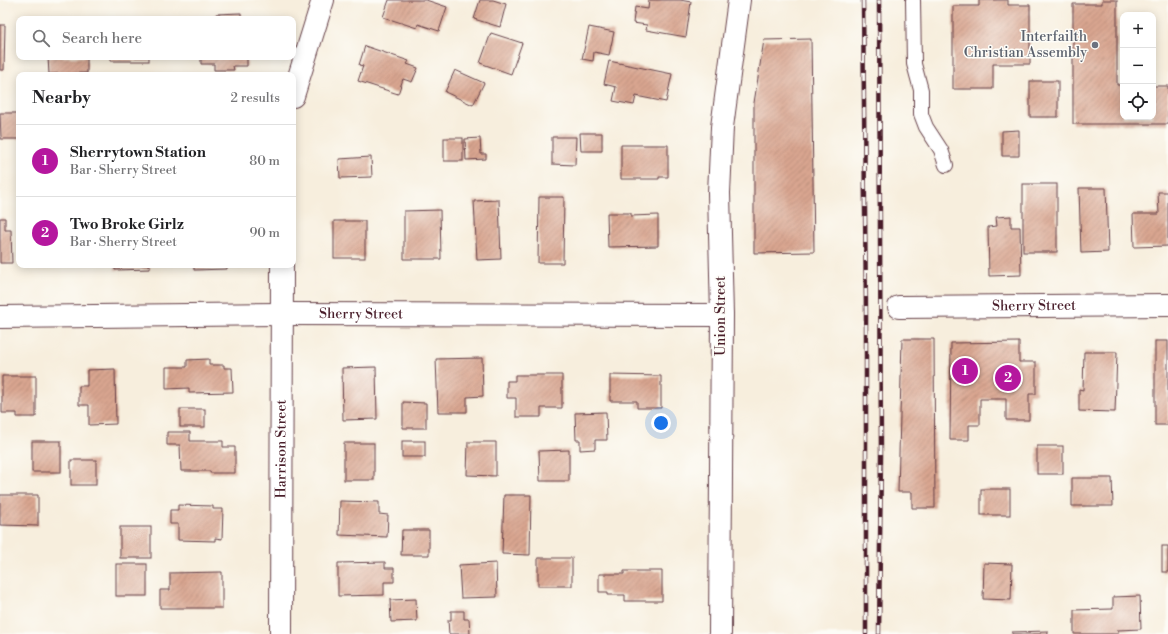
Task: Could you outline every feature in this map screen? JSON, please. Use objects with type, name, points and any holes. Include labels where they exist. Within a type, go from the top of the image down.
[{"type":"street","points":[[296,86],[323,0]]},
{"type":"street","name":"Union Street","points":[[720,634],[722,315],[720,193],[722,127],[739,0]]},
{"type":"street","name":"Harrison Street","points":[[281,634],[282,268]]},
{"type":"street","name":"Sherry Street","points":[[899,307],[1168,305]]},
{"type":"street","name":"Sherry Street","points":[[0,317],[281,314],[722,315]]},
{"type":"lane","points":[[913,0],[914,64],[921,90],[921,114],[926,127],[941,150],[946,165]]},
{"type":"building","points":[[389,0],[426,0],[447,7],[439,31],[418,24],[417,28],[383,17]]},
{"type":"building","points":[[480,0],[493,0],[506,4],[500,27],[474,19]]},
{"type":"building","points":[[649,0],[680,0],[691,2],[686,37],[646,30],[647,25],[633,23],[635,7],[648,9]]},
{"type":"building","points":[[979,0],[1008,0],[1008,5],[1030,5],[1030,64],[993,64],[993,89],[953,89],[953,6],[979,6]]},
{"type":"building","name":"Interfailth Christian Assembly","points":[[1102,0],[1117,0],[1117,85],[1120,85],[1120,120],[1156,120],[1156,86],[1168,86],[1168,124],[1073,124],[1073,4],[1102,4]]},
{"type":"building","points":[[241,13],[241,16],[216,16],[216,14]]},
{"type":"building","points":[[0,25],[5,25],[4,70],[0,70]]},
{"type":"building","points":[[589,27],[614,32],[609,55],[594,52],[593,61],[582,59]]},
{"type":"building","points":[[491,33],[522,43],[511,74],[480,63]]},
{"type":"building","points":[[811,39],[814,252],[754,253],[754,103],[764,40]]},
{"type":"building","points":[[365,46],[409,61],[407,64],[418,68],[412,82],[403,79],[398,94],[358,81],[363,66],[359,65]]},
{"type":"building","points":[[48,60],[87,60],[87,72],[49,72]]},
{"type":"building","points":[[111,60],[149,60],[149,61]]},
{"type":"building","points":[[201,60],[247,60],[247,66],[233,66],[234,70],[214,70],[214,64],[201,64]]},
{"type":"building","points":[[609,61],[672,74],[666,102],[636,96],[634,105],[613,101],[616,87],[604,84]]},
{"type":"building","points":[[455,70],[484,83],[473,105],[445,92]]},
{"type":"building","points":[[1030,81],[1058,81],[1058,117],[1030,117]]},
{"type":"building","points":[[0,113],[16,113],[16,139],[1,139]]},
{"type":"building","points":[[1019,130],[1019,156],[1002,156],[1002,131]]},
{"type":"building","points":[[580,133],[602,133],[602,151],[581,151]]},
{"type":"building","points":[[552,137],[576,137],[575,165],[552,164]]},
{"type":"building","points":[[444,138],[463,138],[463,161],[444,161]]},
{"type":"building","points":[[480,138],[481,154],[486,154],[486,159],[466,160],[465,139]]},
{"type":"building","points":[[621,145],[668,145],[668,177],[659,177],[659,179],[621,179]]},
{"type":"building","points":[[371,157],[372,177],[340,178],[339,159]]},
{"type":"building","points":[[1023,184],[1057,184],[1057,252],[1023,252]]},
{"type":"building","points":[[1079,188],[1106,188],[1108,252],[1081,253]]},
{"type":"building","points":[[1158,192],[1168,192],[1168,246],[1134,247],[1133,214],[1159,214]]},
{"type":"building","points":[[539,197],[564,197],[563,263],[538,263]]},
{"type":"building","points":[[499,200],[501,259],[477,260],[474,201]]},
{"type":"building","points":[[440,210],[441,259],[404,259],[404,211]]},
{"type":"building","points":[[607,213],[631,213],[631,216],[658,215],[658,246],[608,247]]},
{"type":"building","points":[[1011,216],[1011,227],[1020,227],[1021,275],[989,276],[988,227],[997,226],[996,217]]},
{"type":"building","points":[[0,218],[5,218],[5,230],[11,230],[12,263],[0,263]]},
{"type":"building","points":[[334,221],[365,221],[365,258],[334,258]]},
{"type":"building","points":[[115,268],[150,268],[150,269],[115,270]]},
{"type":"building","points":[[194,268],[227,268],[227,269],[194,270]]},
{"type":"building","points":[[902,339],[934,339],[935,508],[912,508],[912,492],[898,492]]},
{"type":"building","points":[[1155,341],[1168,341],[1168,425],[1155,425]]},
{"type":"building","points":[[1019,342],[1019,362],[1036,362],[1036,394],[1029,394],[1029,420],[1006,420],[1006,399],[980,399],[980,425],[969,425],[969,440],[950,440],[951,343]]},
{"type":"building","points":[[1084,352],[1117,352],[1115,412],[1079,411],[1079,389],[1083,390]]},
{"type":"building","points":[[482,358],[483,396],[467,397],[467,412],[438,412],[436,359]]},
{"type":"building","points":[[209,359],[209,365],[224,365],[224,368],[232,368],[233,392],[189,393],[189,388],[166,389],[166,367],[187,367],[187,360]]},
{"type":"building","points":[[376,367],[377,419],[343,420],[342,368]]},
{"type":"building","points":[[115,369],[116,424],[89,425],[89,405],[79,405],[79,386],[87,386],[87,370]]},
{"type":"building","points":[[515,375],[562,375],[562,408],[541,408],[541,417],[516,417],[516,398],[507,398],[507,381],[515,381]]},
{"type":"building","points":[[610,375],[661,376],[661,408],[637,408],[637,401],[610,401]]},
{"type":"building","points":[[2,376],[36,376],[36,417],[17,417],[17,413],[2,413]]},
{"type":"building","points":[[403,402],[426,403],[426,428],[403,428]]},
{"type":"building","points":[[180,409],[205,409],[205,427],[180,427]]},
{"type":"building","points":[[606,412],[607,440],[595,440],[595,449],[580,450],[580,440],[576,440],[575,413]]},
{"type":"building","points":[[167,432],[190,432],[190,441],[223,441],[223,447],[235,447],[235,473],[181,471],[180,445],[167,445]]},
{"type":"building","points":[[32,441],[61,441],[61,472],[32,472]]},
{"type":"building","points":[[402,441],[425,441],[425,457],[402,457]]},
{"type":"building","points":[[468,442],[496,442],[496,476],[467,475]]},
{"type":"building","points":[[344,443],[374,443],[374,480],[344,480]]},
{"type":"building","points":[[1037,446],[1063,446],[1063,474],[1037,474]]},
{"type":"building","points":[[569,450],[569,481],[540,481],[539,451]]},
{"type":"building","points":[[71,460],[96,460],[96,485],[71,485]]},
{"type":"building","points":[[1072,478],[1112,478],[1113,506],[1072,506]]},
{"type":"building","points":[[981,489],[1010,489],[1010,515],[981,515]]},
{"type":"building","points":[[0,495],[38,495],[38,526],[0,525]]},
{"type":"building","points":[[504,495],[531,495],[530,555],[502,554]]},
{"type":"building","points":[[340,501],[379,502],[379,514],[388,515],[387,537],[339,535]]},
{"type":"building","points":[[178,505],[213,506],[213,509],[223,509],[222,539],[215,538],[215,541],[178,540],[178,524],[170,524],[170,510],[178,510]]},
{"type":"building","points":[[120,527],[151,527],[151,558],[120,558]]},
{"type":"building","points":[[402,530],[429,530],[429,555],[401,555]]},
{"type":"building","points":[[1162,546],[1168,546],[1168,572],[1162,572]]},
{"type":"building","points":[[538,558],[572,558],[572,586],[538,586]]},
{"type":"building","points":[[385,562],[385,568],[394,568],[394,582],[384,582],[384,595],[338,596],[338,563]]},
{"type":"building","points":[[496,563],[497,597],[461,598],[459,565]]},
{"type":"building","points":[[984,563],[1012,564],[1011,600],[983,599]]},
{"type":"building","points":[[116,564],[147,564],[147,596],[116,596]]},
{"type":"building","points":[[624,571],[662,571],[662,601],[625,601],[625,595],[608,595],[608,592],[599,592],[599,574],[624,574]]},
{"type":"building","points":[[222,572],[222,608],[160,608],[160,590],[170,590],[170,573]]},
{"type":"building","points":[[1140,596],[1141,629],[1118,630],[1118,634],[1074,634],[1074,610],[1113,609],[1113,597]]},
{"type":"building","points":[[416,599],[417,621],[391,622],[390,600]]},
{"type":"building","points":[[451,611],[464,611],[464,619],[469,619],[470,634],[449,634],[448,620],[451,620]]},
{"type":"building","points":[[1048,631],[1048,634],[1012,634],[1012,632]]},
{"type":"railway","points":[[863,0],[866,311],[866,634]]},
{"type":"railway","points":[[879,0],[881,456],[879,634]]},
{"type":"place","name":"Interfailth Christian Assembly","points":[[1095,45]]},
{"type":"place","name":"Sherrytown Station","points":[[965,371]]},
{"type":"place","name":"Two Broke Girlz","points":[[1008,378]]}]
